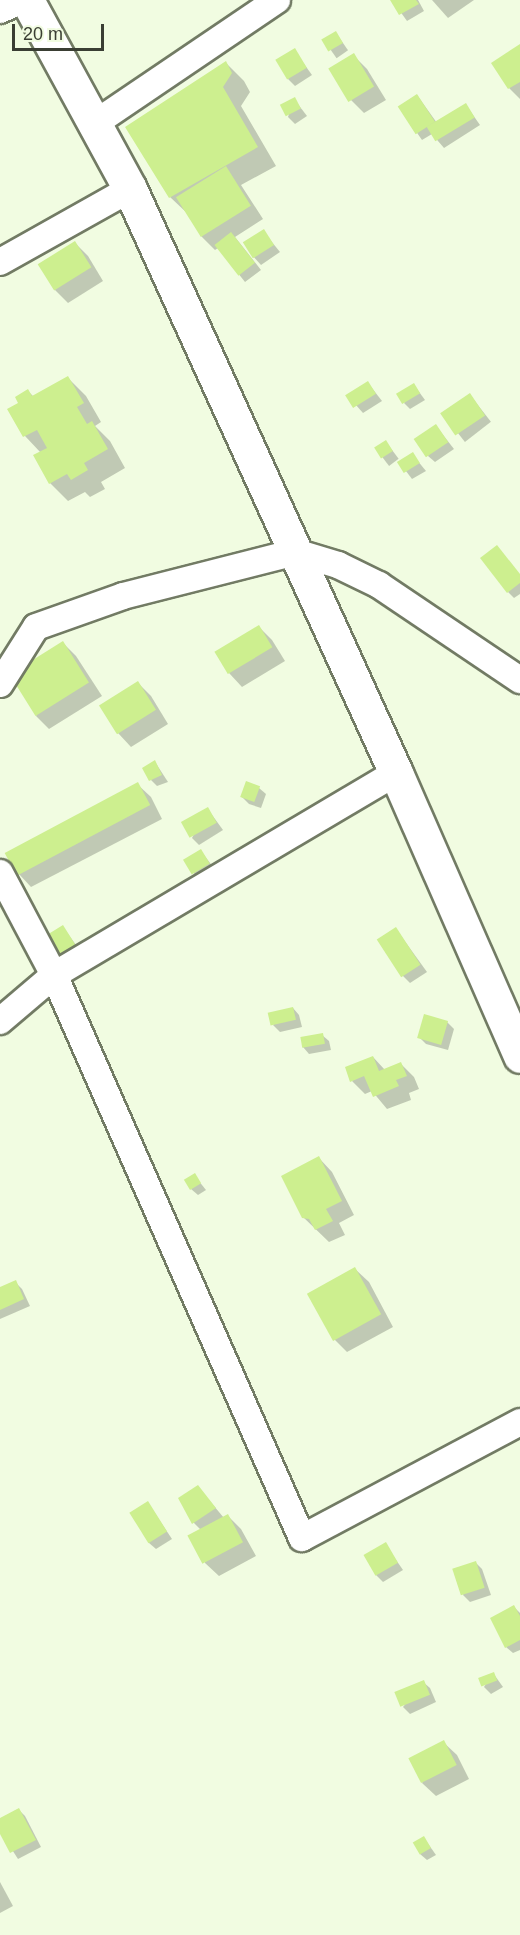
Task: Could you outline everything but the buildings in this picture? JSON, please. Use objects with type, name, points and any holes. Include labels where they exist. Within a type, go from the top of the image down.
[{"type":"main road","points":[[27,0],[130,189],[396,773],[520,1056]]},
{"type":"street","points":[[0,10],[22,0]]},
{"type":"street","points":[[94,124],[277,0]]},
{"type":"street","points":[[0,262],[130,189]]},
{"type":"street","points":[[0,684],[36,627],[123,596],[295,552],[338,565],[379,585],[520,680]]},
{"type":"street","points":[[0,1021],[54,975],[396,773]]},
{"type":"street","points":[[0,873],[54,975],[302,1538],[520,1422]]}]
